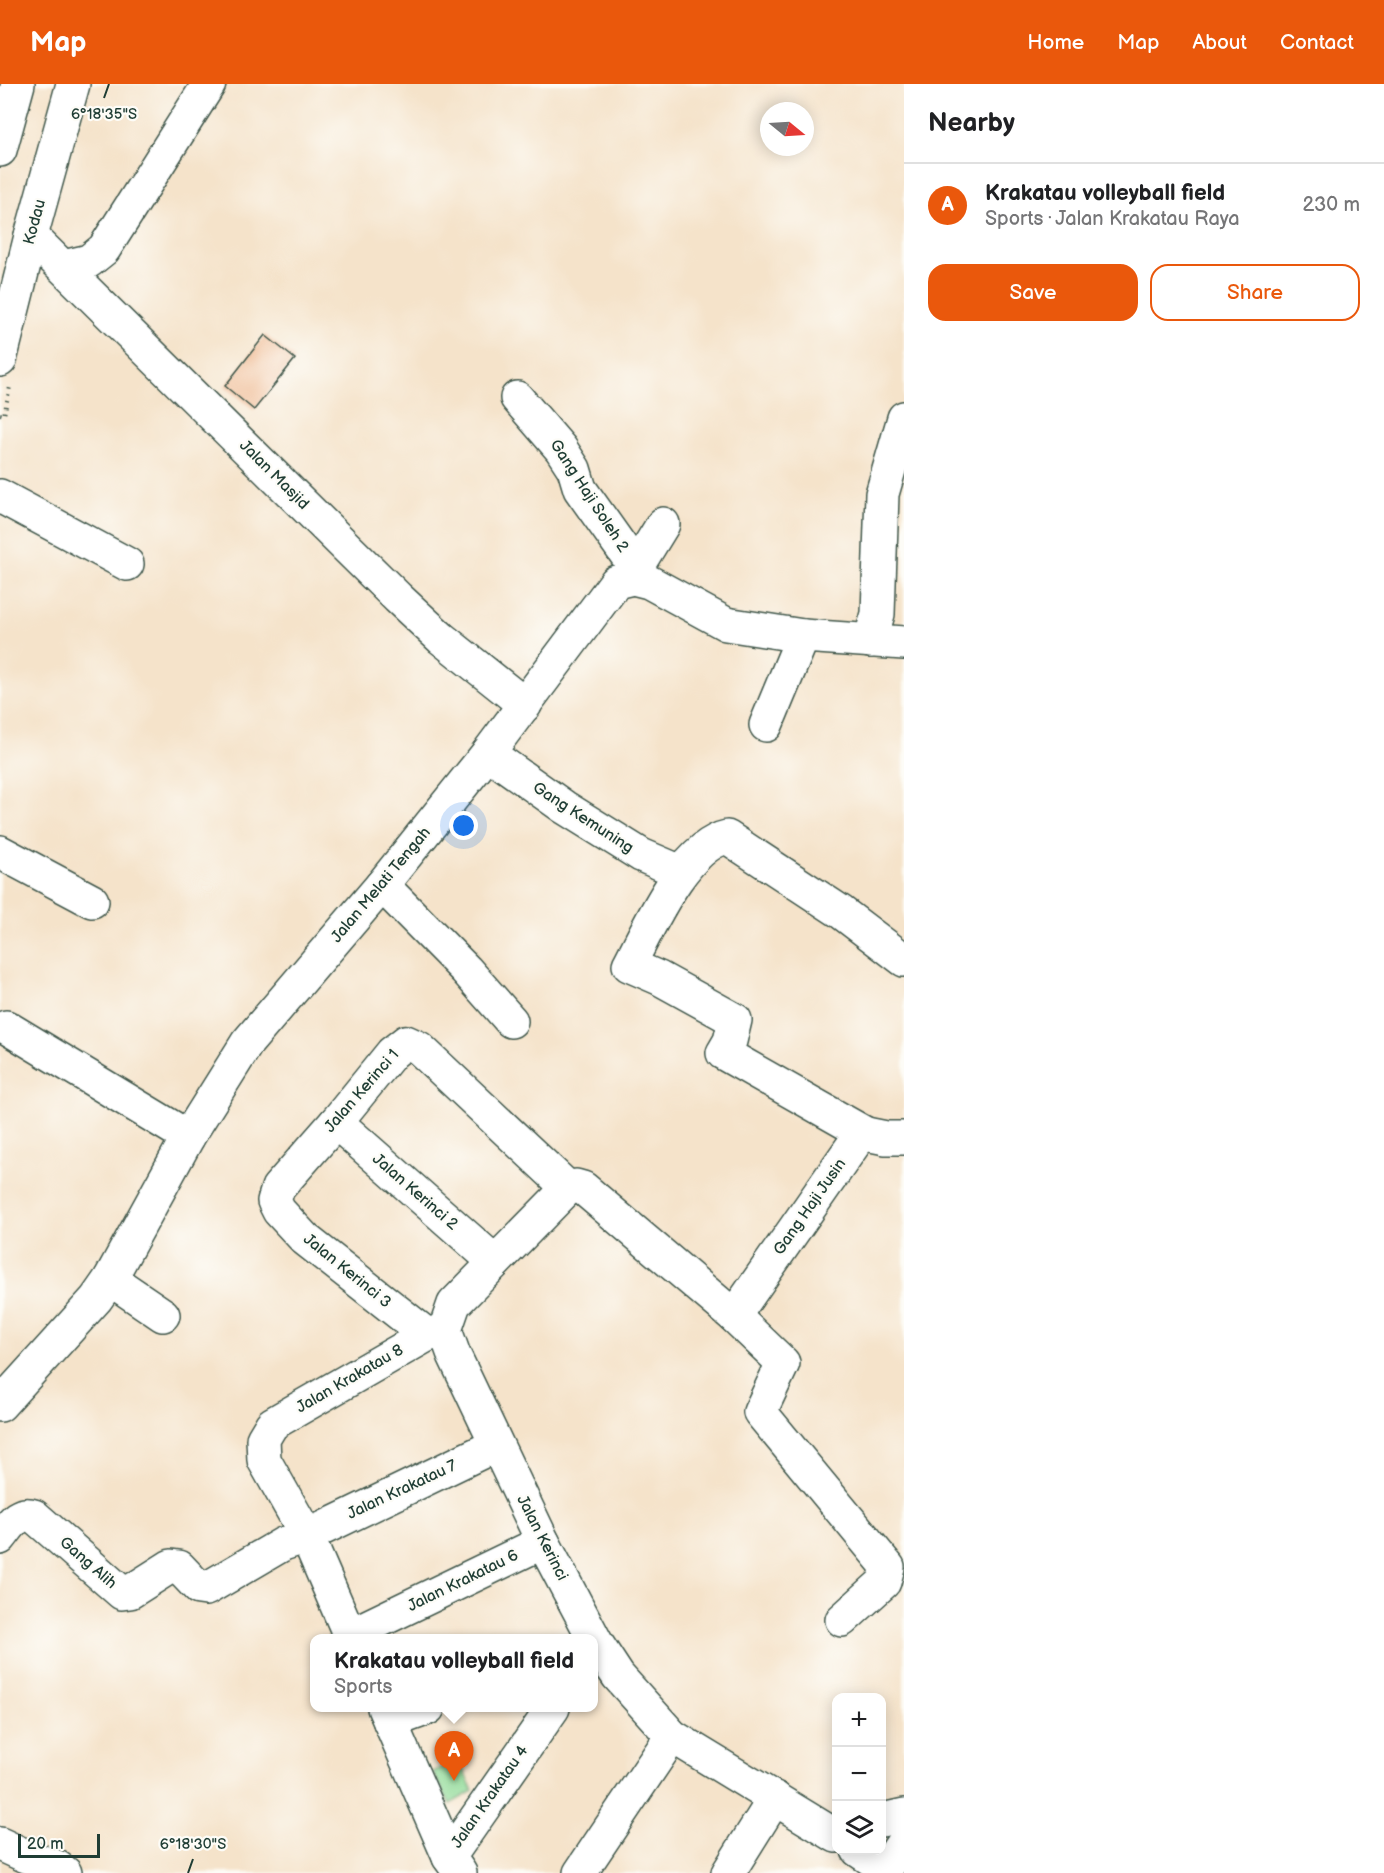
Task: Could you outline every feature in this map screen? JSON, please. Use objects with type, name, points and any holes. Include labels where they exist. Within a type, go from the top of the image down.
[{"type":"main road","points":[[0,150],[18,84]]},
{"type":"main road","name":"Kodau","points":[[0,360],[73,84]]},
{"type":"main road","points":[[63,267],[89,261],[104,249],[210,84]]},
{"type":"main road","name":"Jalan Masjid","points":[[31,236],[398,598],[441,638],[525,705]]},
{"type":"main road","name":"Gang Haji Soleh 2","points":[[517,398],[561,449],[574,469],[580,489],[634,573]]},
{"type":"main road","points":[[870,641],[878,614],[882,494],[904,418]]},
{"type":"main road","points":[[0,496],[127,564]]},
{"type":"main road","points":[[663,524],[634,573],[726,624],[803,636],[904,643]]},
{"type":"main road","name":"Jalan Melati Tengah","points":[[0,1405],[96,1299],[110,1280],[188,1137],[247,1043],[382,885],[488,753],[616,582],[634,573]]},
{"type":"main road","points":[[766,725],[803,636]]},
{"type":"main road","name":"Gang Kemuning","points":[[488,753],[564,807],[641,855],[676,870],[684,867]]},
{"type":"main road","points":[[904,960],[841,912],[728,837],[718,839],[703,848],[684,867],[629,965],[659,978],[735,1020],[730,1041],[723,1053],[866,1134],[886,1138],[904,1138]]},
{"type":"main road","points":[[0,852],[92,901]]},
{"type":"main road","points":[[382,885],[466,970],[511,1021]]},
{"type":"main road","points":[[6,1027],[188,1137]]},
{"type":"main road","name":"Jalan Kerinci 1","points":[[274,1200],[278,1188],[392,1053],[406,1042],[419,1047],[568,1188]]},
{"type":"main road","name":"Jalan Kerinci 2","points":[[336,1122],[495,1262]]},
{"type":"main road","name":"Gang Haji Jusin","points":[[734,1316],[856,1141],[866,1134]]},
{"type":"main road","points":[[436,1333],[454,1304],[568,1188],[576,1186],[583,1188],[734,1316],[783,1363],[760,1412],[888,1567],[884,1582],[842,1620]]},
{"type":"main road","name":"Jalan Kerinci 3","points":[[274,1200],[279,1211],[305,1239],[436,1333]]},
{"type":"main road","points":[[110,1280],[164,1315]]},
{"type":"main road","name":"Jalan Krakatau 8","points":[[307,1536],[264,1460],[263,1439],[272,1424],[436,1333]]},
{"type":"main road","name":"Jalan Kerinci","points":[[436,1333],[454,1355],[589,1634]]},
{"type":"main road","name":"Jalan Krakatau 7","points":[[307,1536],[496,1445]]},
{"type":"main road","name":"Gang Alih","points":[[0,1538],[20,1514],[26,1513],[34,1516],[122,1593],[130,1592],[171,1566],[179,1566],[199,1588],[206,1589],[283,1544],[307,1536]]},
{"type":"main road","points":[[307,1536],[350,1634]]},
{"type":"main road","name":"Jalan Krakatau 6","points":[[357,1634],[543,1542]]},
{"type":"main road","name":"Jalan Kerinci","points":[[598,1650],[618,1676],[672,1736],[832,1831]]},
{"type":"main road","points":[[402,1712],[387,1715],[454,1865]]},
{"type":"main road","name":"Jalan Krakatau 4","points":[[454,1865],[550,1712]]},
{"type":"main road","points":[[580,1873],[672,1736]]},
{"type":"main road","points":[[728,1873],[775,1798]]},
{"type":"main road","points":[[886,1819],[904,1815]]},
{"type":"main road","points":[[863,1855],[885,1871],[904,1841]]},
{"type":"main road","points":[[0,1844],[57,1867],[65,1873]]},
{"type":"green space","points":[[458,1759],[473,1791],[450,1804],[433,1772]]},
{"type":"building","points":[[265,335],[295,359],[254,410],[225,386]]},
{"type":"place","name":"Krakatau volleyball field","points":[[454,1781]]}]
